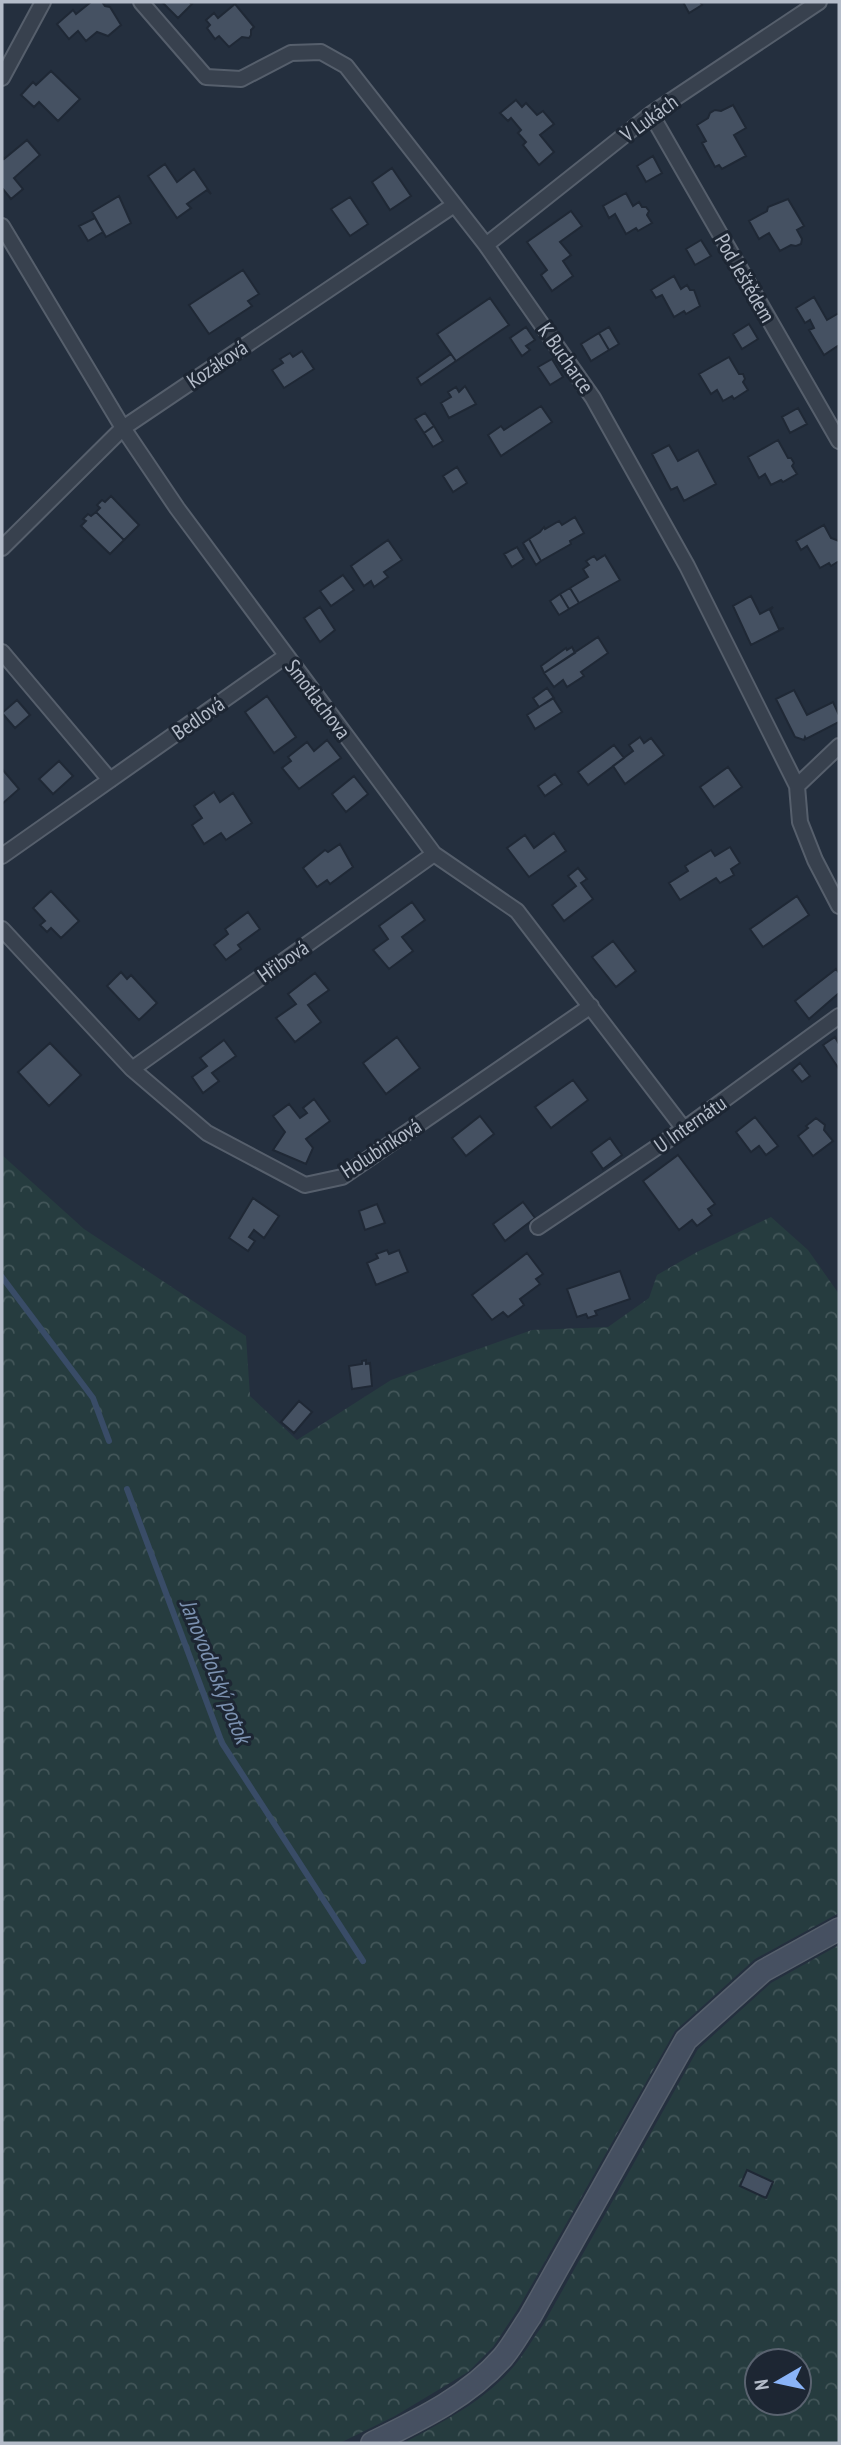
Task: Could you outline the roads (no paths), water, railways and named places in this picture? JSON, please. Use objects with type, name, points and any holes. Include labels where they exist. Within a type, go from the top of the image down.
[{"type":"street","points":[[2,78],[43,2]]},
{"type":"street","name":"K Bucharce","points":[[141,2],[206,77],[241,79],[291,52],[321,52],[346,66],[486,246],[593,398],[687,566],[797,786],[800,822],[815,860],[839,906]]},
{"type":"street","name":"V Lukách","points":[[486,246],[651,114],[819,2]]},
{"type":"street","name":"Pod Ještědem","points":[[651,114],[839,441]]},
{"type":"street","name":"Kozáková","points":[[2,548],[123,428],[454,205]]},
{"type":"street","name":"Smotlachova","points":[[2,226],[123,428],[177,508],[434,854],[517,911],[684,1129]]},
{"type":"street","points":[[2,652],[110,780]]},
{"type":"street","name":"Bedlová","points":[[2,856],[286,656]]},
{"type":"street","points":[[797,786],[839,746]]},
{"type":"street","name":"Hřibová","points":[[132,1069],[434,854]]},
{"type":"street","points":[[2,929],[132,1069]]},
{"type":"street","name":"Holubinková","points":[[132,1069],[207,1133],[305,1185],[342,1177],[591,1006]]},
{"type":"street","name":"U Internátu","points":[[538,1227],[684,1129],[839,1016]]},
{"type":"street","points":[[372,2443],[449,2402],[477,2383],[504,2356],[530,2317],[686,2040],[763,1971],[839,1929]]},
{"type":"waterway","name":"Janovodolský potok","points":[[2,1277],[93,1398],[109,1441]]},
{"type":"waterway","name":"Janovodolský potok","points":[[127,1489],[222,1743],[363,1961]]}]
